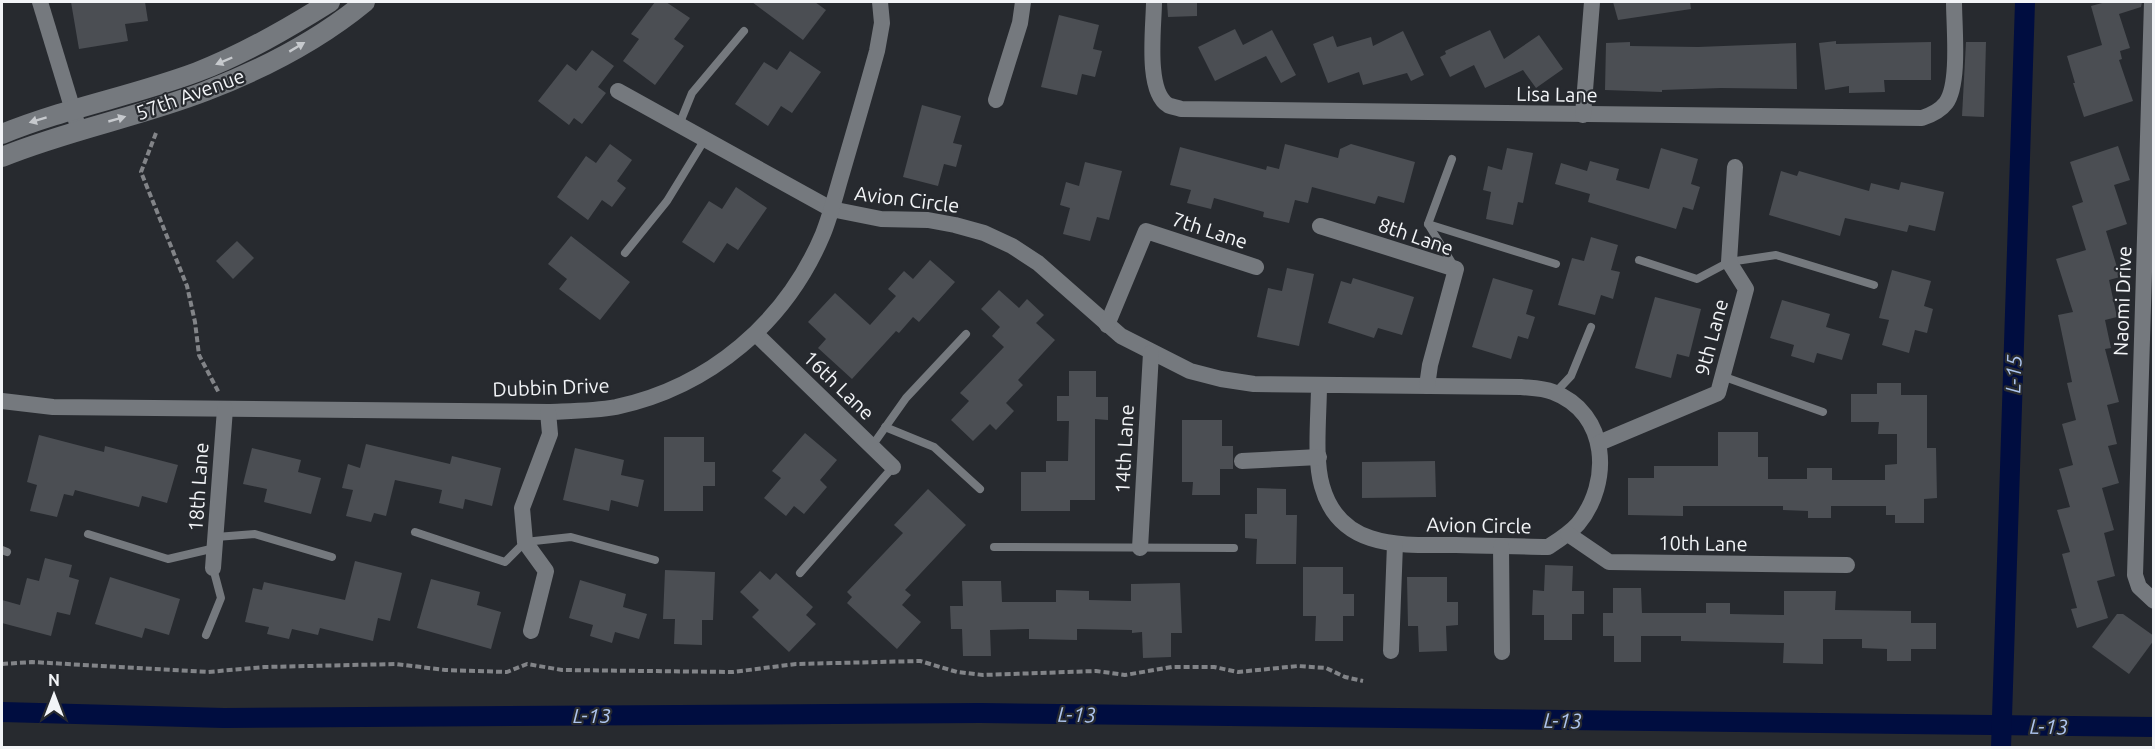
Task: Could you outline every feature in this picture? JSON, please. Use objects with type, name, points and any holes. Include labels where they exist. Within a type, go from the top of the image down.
[{"type":"street","points":[[40,2],[79,130]]},
{"type":"street","name":"57th Avenue","points":[[2,134],[73,109],[198,72],[286,30],[330,2]]},
{"type":"street","name":"57th Avenue","points":[[2,157],[37,143],[205,92],[250,73],[297,48],[365,2]]},
{"type":"street","name":"Dubbin Drive","points":[[2,400],[53,407],[548,412],[590,411],[616,407],[667,392],[702,374],[735,352],[776,312],[800,280],[824,233],[877,51],[882,23],[880,2]]},
{"type":"street","points":[[996,100],[1020,23],[1023,2]]},
{"type":"street","name":"Lisa Lane","points":[[1154,2],[1153,72],[1155,85],[1159,96],[1167,104],[1181,109],[1923,118],[1935,113],[1945,105],[1951,94],[1954,80],[1954,2]]},
{"type":"street","points":[[1583,115],[1592,2]]},
{"type":"street","name":"Naomi Drive","points":[[2151,599],[2139,587],[2135,575],[2152,2]]},
{"type":"street","name":"Avion Circle","points":[[618,92],[831,209],[881,219],[937,222],[984,233],[1012,246],[1038,263],[1121,336],[1190,371],[1254,384],[1521,387],[1542,388],[1555,393],[1578,408],[1594,430],[1601,456],[1599,484],[1586,513],[1568,534],[1548,547],[1395,544],[1368,537],[1344,522],[1330,504],[1321,484],[1319,385]]},
{"type":"street","points":[[1729,262],[1735,167]]},
{"type":"street","name":"8th Lane","points":[[1320,226],[1455,269],[1430,364],[1427,386]]},
{"type":"street","name":"7th Lane","points":[[1107,325],[1146,231],[1256,267]]},
{"type":"street","name":"9th Lane","points":[[1599,443],[1718,393],[1746,289],[1729,262]]},
{"type":"street","name":"16th Lane","points":[[756,334],[893,466]]},
{"type":"street","name":"14th Lane","points":[[1140,548],[1151,353]]},
{"type":"street","name":"18th Lane","points":[[213,568],[225,409]]},
{"type":"street","points":[[531,631],[546,571],[525,542],[522,508],[550,434],[548,412]]},
{"type":"street","points":[[1242,461],[1319,457]]},
{"type":"street","name":"10th Lane","points":[[1568,534],[1609,562],[1847,566]]},
{"type":"street","points":[[1391,651],[1395,544]]},
{"type":"street","points":[[1501,546],[1502,652]]},
{"type":"lane","points":[[679,125],[692,93],[744,31]]},
{"type":"lane","points":[[625,253],[667,201],[705,140]]},
{"type":"lane","points":[[1428,224],[1452,159]]},
{"type":"lane","points":[[1428,224],[1556,264]]},
{"type":"lane","points":[[1428,224],[1455,269]]},
{"type":"lane","points":[[1639,260],[1697,279],[1729,262],[1776,255],[1874,285]]},
{"type":"lane","points":[[1555,393],[1571,376],[1591,327]]},
{"type":"lane","points":[[872,446],[906,398],[966,334]]},
{"type":"lane","points":[[1722,376],[1823,412]]},
{"type":"lane","points":[[885,427],[933,447],[980,489]]},
{"type":"lane","points":[[800,573],[893,466]]},
{"type":"lane","points":[[416,532],[505,562],[525,542],[571,537],[655,560]]},
{"type":"lane","points":[[88,534],[168,559],[215,543],[255,534],[333,557]]},
{"type":"lane","points":[[994,547],[1234,548]]},
{"type":"lane","points":[[206,635],[221,598],[213,568]]},
{"type":"path","points":[[156,133],[141,172],[187,286],[195,322],[199,356],[225,409]]},
{"type":"path","points":[[2,664],[32,662],[208,672],[264,667],[396,664],[444,670],[507,672],[527,664],[562,670],[733,672],[796,664],[920,661],[957,672],[983,675],[1096,671],[1125,675],[1172,667],[1214,667],[1238,672],[1298,666],[1326,668],[1345,677],[1363,681]]},
{"type":"building","points":[[71,2],[145,2],[148,21],[125,24],[128,41],[79,49]]},
{"type":"building","points":[[655,2],[666,2],[690,18],[674,39],[684,46],[655,85],[623,61],[639,39],[631,34]]},
{"type":"building","points":[[752,2],[815,2],[826,10],[803,40]]},
{"type":"building","points":[[1167,2],[1197,2],[1197,16],[1168,17]]},
{"type":"building","points":[[1613,2],[1690,2],[1691,9],[1618,20]]},
{"type":"building","points":[[2106,2],[2142,2],[2141,7],[2119,14],[2130,48],[2120,51],[2122,59],[2119,60],[2133,101],[2084,117],[2067,56],[2102,45],[2091,6]]},
{"type":"building","points":[[1059,15],[1099,25],[1093,49],[1102,51],[1095,77],[1082,74],[1077,95],[1041,87]]},
{"type":"building","points":[[1235,29],[1243,45],[1272,30],[1296,75],[1281,83],[1266,56],[1215,81],[1198,47]]},
{"type":"building","points":[[1490,30],[1504,59],[1539,35],[1563,69],[1536,88],[1523,70],[1485,88],[1474,65],[1450,77],[1440,57],[1446,54],[1445,51]]},
{"type":"building","points":[[1403,31],[1424,75],[1411,81],[1407,73],[1363,85],[1359,72],[1328,83],[1313,44],[1333,36],[1337,47],[1371,37],[1373,46]]},
{"type":"building","points":[[1836,41],[1836,44],[1931,42],[1931,80],[1884,80],[1885,92],[1849,93],[1849,86],[1825,90],[1819,43]]},
{"type":"building","points":[[1630,42],[1630,46],[1698,47],[1796,43],[1797,89],[1721,88],[1662,90],[1662,92],[1605,90],[1606,43]]},
{"type":"building","points":[[1966,42],[1986,42],[1984,117],[1962,116]]},
{"type":"building","points":[[592,50],[614,66],[598,87],[606,93],[582,124],[574,118],[569,125],[538,101],[567,64],[576,71]]},
{"type":"building","points":[[790,51],[821,72],[792,113],[781,106],[768,126],[735,104],[764,62],[777,70]]},
{"type":"building","points":[[922,105],[961,116],[953,143],[962,145],[956,167],[944,164],[938,186],[903,177]]},
{"type":"building","points":[[610,144],[632,160],[617,181],[626,188],[612,207],[602,200],[588,220],[557,197],[586,156],[596,163]]},
{"type":"building","points":[[1285,144],[1338,158],[1340,149],[1351,144],[1415,162],[1404,203],[1378,196],[1375,204],[1312,187],[1308,203],[1295,200],[1289,223],[1263,217],[1264,212],[1214,198],[1211,209],[1187,203],[1191,190],[1170,185],[1180,147],[1266,170],[1267,166],[1279,169]]},
{"type":"building","points":[[2118,146],[2130,180],[2114,185],[2127,224],[2106,231],[2120,277],[2109,280],[2117,317],[2105,320],[2111,348],[2105,349],[2119,402],[2107,405],[2117,444],[2108,446],[2119,483],[2102,488],[2114,530],[2104,533],[2115,576],[2097,581],[2108,618],[2077,628],[2071,609],[2077,608],[2062,554],[2070,552],[2057,510],[2070,507],[2059,469],[2073,465],[2062,424],[2076,420],[2067,383],[2072,382],[2058,315],[2073,312],[2056,259],[2086,250],[2072,206],[2083,202],[2070,162]]},
{"type":"building","points":[[1507,148],[1533,153],[1523,203],[1518,202],[1513,225],[1486,219],[1491,192],[1483,190],[1488,166],[1502,170]]},
{"type":"building","points":[[1661,148],[1698,159],[1691,184],[1700,187],[1693,210],[1683,207],[1676,229],[1588,202],[1590,194],[1555,184],[1561,163],[1587,171],[1590,161],[1619,169],[1616,180],[1649,189]]},
{"type":"building","points":[[1085,162],[1122,171],[1109,220],[1097,217],[1090,241],[1063,234],[1070,208],[1060,205],[1066,182],[1079,186]]},
{"type":"building","points":[[1781,171],[1797,176],[1799,171],[1869,191],[1871,183],[1899,190],[1901,182],[1944,192],[1935,231],[1909,225],[1907,232],[1845,218],[1840,236],[1769,215]]},
{"type":"building","points":[[736,187],[767,208],[738,250],[727,243],[714,263],[682,242],[709,201],[722,209]]},
{"type":"building","points":[[571,236],[630,282],[600,320],[559,289],[567,279],[548,264]]},
{"type":"building","points":[[1591,237],[1618,245],[1611,270],[1620,272],[1613,299],[1601,295],[1595,315],[1558,305],[1572,258],[1584,261]]},
{"type":"building","points":[[237,241],[254,258],[233,279],[216,261]]},
{"type":"building","points":[[930,260],[955,282],[919,322],[913,317],[899,333],[896,331],[852,379],[818,348],[826,339],[808,322],[835,293],[870,325],[896,296],[888,289],[904,271],[913,279]]},
{"type":"building","points":[[1287,268],[1314,274],[1299,346],[1257,337],[1268,288],[1282,291]]},
{"type":"building","points":[[1892,270],[1931,281],[1924,306],[1933,309],[1927,333],[1915,330],[1909,353],[1882,345],[1889,320],[1879,318]]},
{"type":"building","points":[[1353,278],[1414,297],[1402,335],[1378,328],[1374,338],[1328,323],[1341,281],[1351,284]]},
{"type":"building","points":[[1493,278],[1533,290],[1526,314],[1535,317],[1528,339],[1518,336],[1511,359],[1472,347]]},
{"type":"building","points":[[999,290],[1019,308],[1027,299],[1044,315],[1036,323],[1055,340],[1018,380],[1023,385],[1006,403],[1014,411],[996,430],[990,424],[973,441],[951,420],[969,401],[960,393],[1004,347],[992,336],[1000,327],[981,309]]},
{"type":"building","points":[[1655,297],[1701,309],[1689,357],[1677,354],[1671,378],[1635,368]]},
{"type":"building","points":[[1782,300],[1830,314],[1826,327],[1850,334],[1842,360],[1817,353],[1814,363],[1791,356],[1794,345],[1770,338]]},
{"type":"building","points":[[1069,371],[1096,371],[1096,397],[1108,397],[1108,420],[1095,419],[1095,500],[1070,500],[1070,511],[1021,511],[1021,472],[1046,472],[1046,461],[1068,461],[1069,421],[1057,421],[1057,396],[1069,396]]},
{"type":"building","points":[[1877,383],[1901,383],[1901,395],[1927,395],[1927,448],[1936,448],[1937,498],[1924,499],[1924,523],[1895,523],[1895,515],[1886,515],[1886,506],[1831,506],[1831,518],[1808,518],[1808,511],[1783,510],[1783,506],[1683,506],[1683,516],[1628,515],[1628,478],[1654,478],[1654,466],[1718,466],[1718,432],[1758,432],[1758,457],[1768,457],[1768,479],[1807,479],[1807,468],[1832,468],[1832,480],[1885,480],[1885,465],[1897,464],[1897,434],[1878,434],[1879,422],[1851,422],[1851,394],[1877,394]]},
{"type":"building","points":[[1182,420],[1222,420],[1222,446],[1233,446],[1233,469],[1220,469],[1220,495],[1192,495],[1193,482],[1182,482]]},
{"type":"building","points":[[805,433],[837,460],[820,480],[827,487],[804,514],[794,506],[786,516],[764,498],[781,478],[772,471]]},
{"type":"building","points":[[39,435],[104,452],[105,446],[178,465],[167,503],[142,496],[139,507],[75,490],[73,496],[64,494],[57,517],[30,511],[37,485],[27,482]]},
{"type":"building","points":[[664,437],[704,437],[704,462],[715,462],[715,486],[703,486],[703,511],[664,511]]},
{"type":"building","points":[[366,444],[450,464],[452,456],[501,468],[492,506],[465,499],[463,509],[439,503],[442,490],[395,480],[386,516],[374,513],[371,522],[346,516],[353,490],[342,488],[348,464],[360,468]]},
{"type":"building","points":[[252,448],[301,460],[298,472],[321,478],[311,514],[264,502],[267,489],[243,484]]},
{"type":"building","points":[[575,448],[624,460],[621,475],[644,480],[638,507],[611,500],[609,511],[563,500]]},
{"type":"building","points":[[1435,461],[1436,497],[1362,498],[1362,462]]},
{"type":"building","points":[[1257,488],[1286,489],[1286,515],[1297,515],[1296,564],[1256,564],[1257,539],[1245,538],[1245,514],[1257,514]]},
{"type":"building","points":[[928,489],[966,525],[905,590],[911,595],[902,605],[921,622],[897,649],[847,603],[852,597],[847,592],[903,533],[894,525]]},
{"type":"building","points":[[45,558],[72,565],[69,577],[79,580],[70,615],[57,612],[51,636],[2,623],[2,600],[20,605],[27,578],[39,581]]},
{"type":"building","points":[[355,561],[402,573],[390,621],[378,618],[373,641],[320,628],[318,635],[292,629],[289,639],[267,634],[269,627],[245,622],[253,588],[262,590],[264,582],[345,600]]},
{"type":"building","points":[[1545,565],[1573,566],[1572,591],[1584,591],[1584,614],[1572,614],[1572,640],[1544,640],[1544,615],[1532,615],[1533,590],[1544,591]]},
{"type":"building","points":[[1303,567],[1343,567],[1343,594],[1354,594],[1354,616],[1343,616],[1343,641],[1315,641],[1316,616],[1303,616]]},
{"type":"building","points":[[665,570],[715,572],[713,620],[702,620],[702,645],[674,644],[675,619],[663,619]]},
{"type":"building","points":[[760,571],[770,580],[776,573],[813,607],[806,615],[816,624],[789,652],[752,617],[759,610],[740,592]]},
{"type":"building","points":[[110,577],[180,599],[169,635],[145,628],[142,638],[95,624]]},
{"type":"building","points":[[1407,577],[1447,577],[1447,602],[1458,602],[1458,625],[1446,626],[1447,651],[1419,652],[1418,626],[1408,626]]},
{"type":"building","points":[[431,579],[480,592],[477,605],[501,612],[491,649],[417,628]]},
{"type":"building","points":[[580,580],[626,594],[623,607],[647,614],[639,639],[615,632],[612,643],[590,636],[593,625],[569,618]]},
{"type":"building","points":[[962,581],[1001,581],[1002,602],[1056,602],[1056,590],[1089,591],[1089,600],[1131,601],[1131,584],[1180,583],[1182,633],[1171,633],[1171,657],[1143,658],[1142,632],[1132,633],[1132,630],[1077,629],[1077,640],[1029,639],[1029,629],[990,630],[991,656],[963,656],[962,629],[951,629],[950,606],[963,606]]},
{"type":"building","points":[[1613,588],[1641,588],[1642,613],[1706,613],[1706,603],[1730,603],[1730,614],[1784,615],[1784,591],[1836,591],[1835,610],[1911,611],[1911,623],[1936,623],[1936,649],[1911,649],[1911,661],[1887,661],[1887,649],[1862,648],[1862,639],[1823,639],[1823,664],[1783,663],[1784,643],[1681,641],[1681,636],[1641,636],[1641,662],[1614,662],[1614,636],[1603,636],[1603,613],[1613,613]]},
{"type":"building","points":[[2117,614],[2123,614],[2154,636],[2154,640],[2129,674],[2092,647]]},
{"type":"waterway","name":"L-15","points":[[2001,748],[2025,2]]},
{"type":"waterway","name":"L-13","points":[[2,712],[224,718],[980,713],[2154,727]]}]
